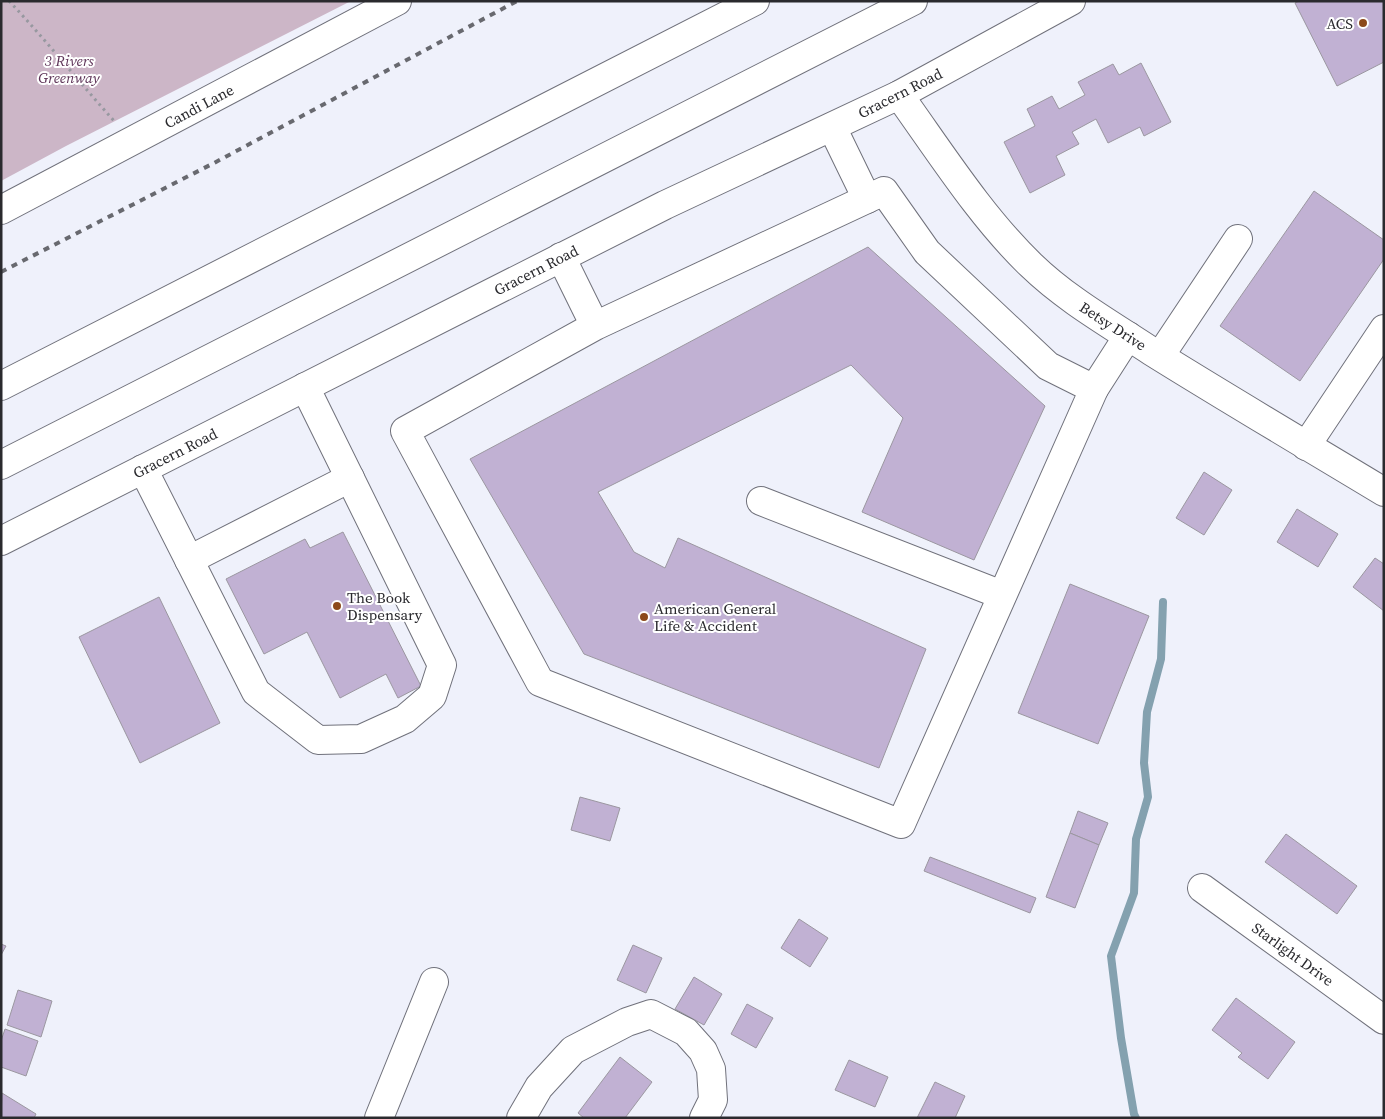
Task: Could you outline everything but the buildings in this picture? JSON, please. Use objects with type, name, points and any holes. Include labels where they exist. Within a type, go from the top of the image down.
[{"type":"main road","name":"Candi Lane","points":[[1,210],[397,1]]},
{"type":"main road","points":[[1,386],[755,1]]},
{"type":"main road","points":[[1,465],[913,1]]},
{"type":"main road","name":"Gracern Road","points":[[3,542],[143,469],[665,205],[899,95],[1072,1]]},
{"type":"main road","name":"Betsy Drive","points":[[899,95],[993,225],[1032,266],[1078,303],[1128,336],[1214,391],[1384,492]]},
{"type":"main road","points":[[832,127],[867,199]]},
{"type":"main road","points":[[1094,389],[1048,366],[928,252],[884,191],[595,326],[405,431],[540,682],[901,824],[1094,389],[1128,336]]},
{"type":"main road","points":[[1160,356],[1238,239]]},
{"type":"main road","points":[[561,257],[595,326]]},
{"type":"main road","points":[[1306,446],[1384,329]]},
{"type":"main road","points":[[143,469],[256,692],[318,740],[361,739],[405,719],[432,696],[442,665],[305,387]]},
{"type":"main road","points":[[189,560],[350,478]]},
{"type":"main road","points":[[761,501],[1002,595]]},
{"type":"main road","name":"Starlight Drive","points":[[1202,888],[1384,1020]]},
{"type":"main road","points":[[379,1118],[434,982]]},
{"type":"main road","points":[[521,1118],[539,1087],[572,1050],[627,1022],[651,1014],[686,1032],[703,1051],[711,1069],[713,1100],[704,1118]]},
{"type":"path","points":[[9,1],[40,33],[82,85],[133,141]]},
{"type":"green space","name":"3 Rivers Greenway","points":[[1,1],[351,1],[1,181]]},
{"type":"waterway","points":[[1136,1118],[1121,1038],[1111,956],[1134,893],[1136,839],[1148,797],[1144,763],[1147,712],[1161,659],[1163,602]]},
{"type":"railway","points":[[1,272],[214,163],[517,1]]},
{"type":"place","name":"ACS","points":[[1363,23]]},
{"type":"place","name":"The Book Dispensary","points":[[337,606]]},
{"type":"place","name":"American General Life & Accident","points":[[644,617]]}]
